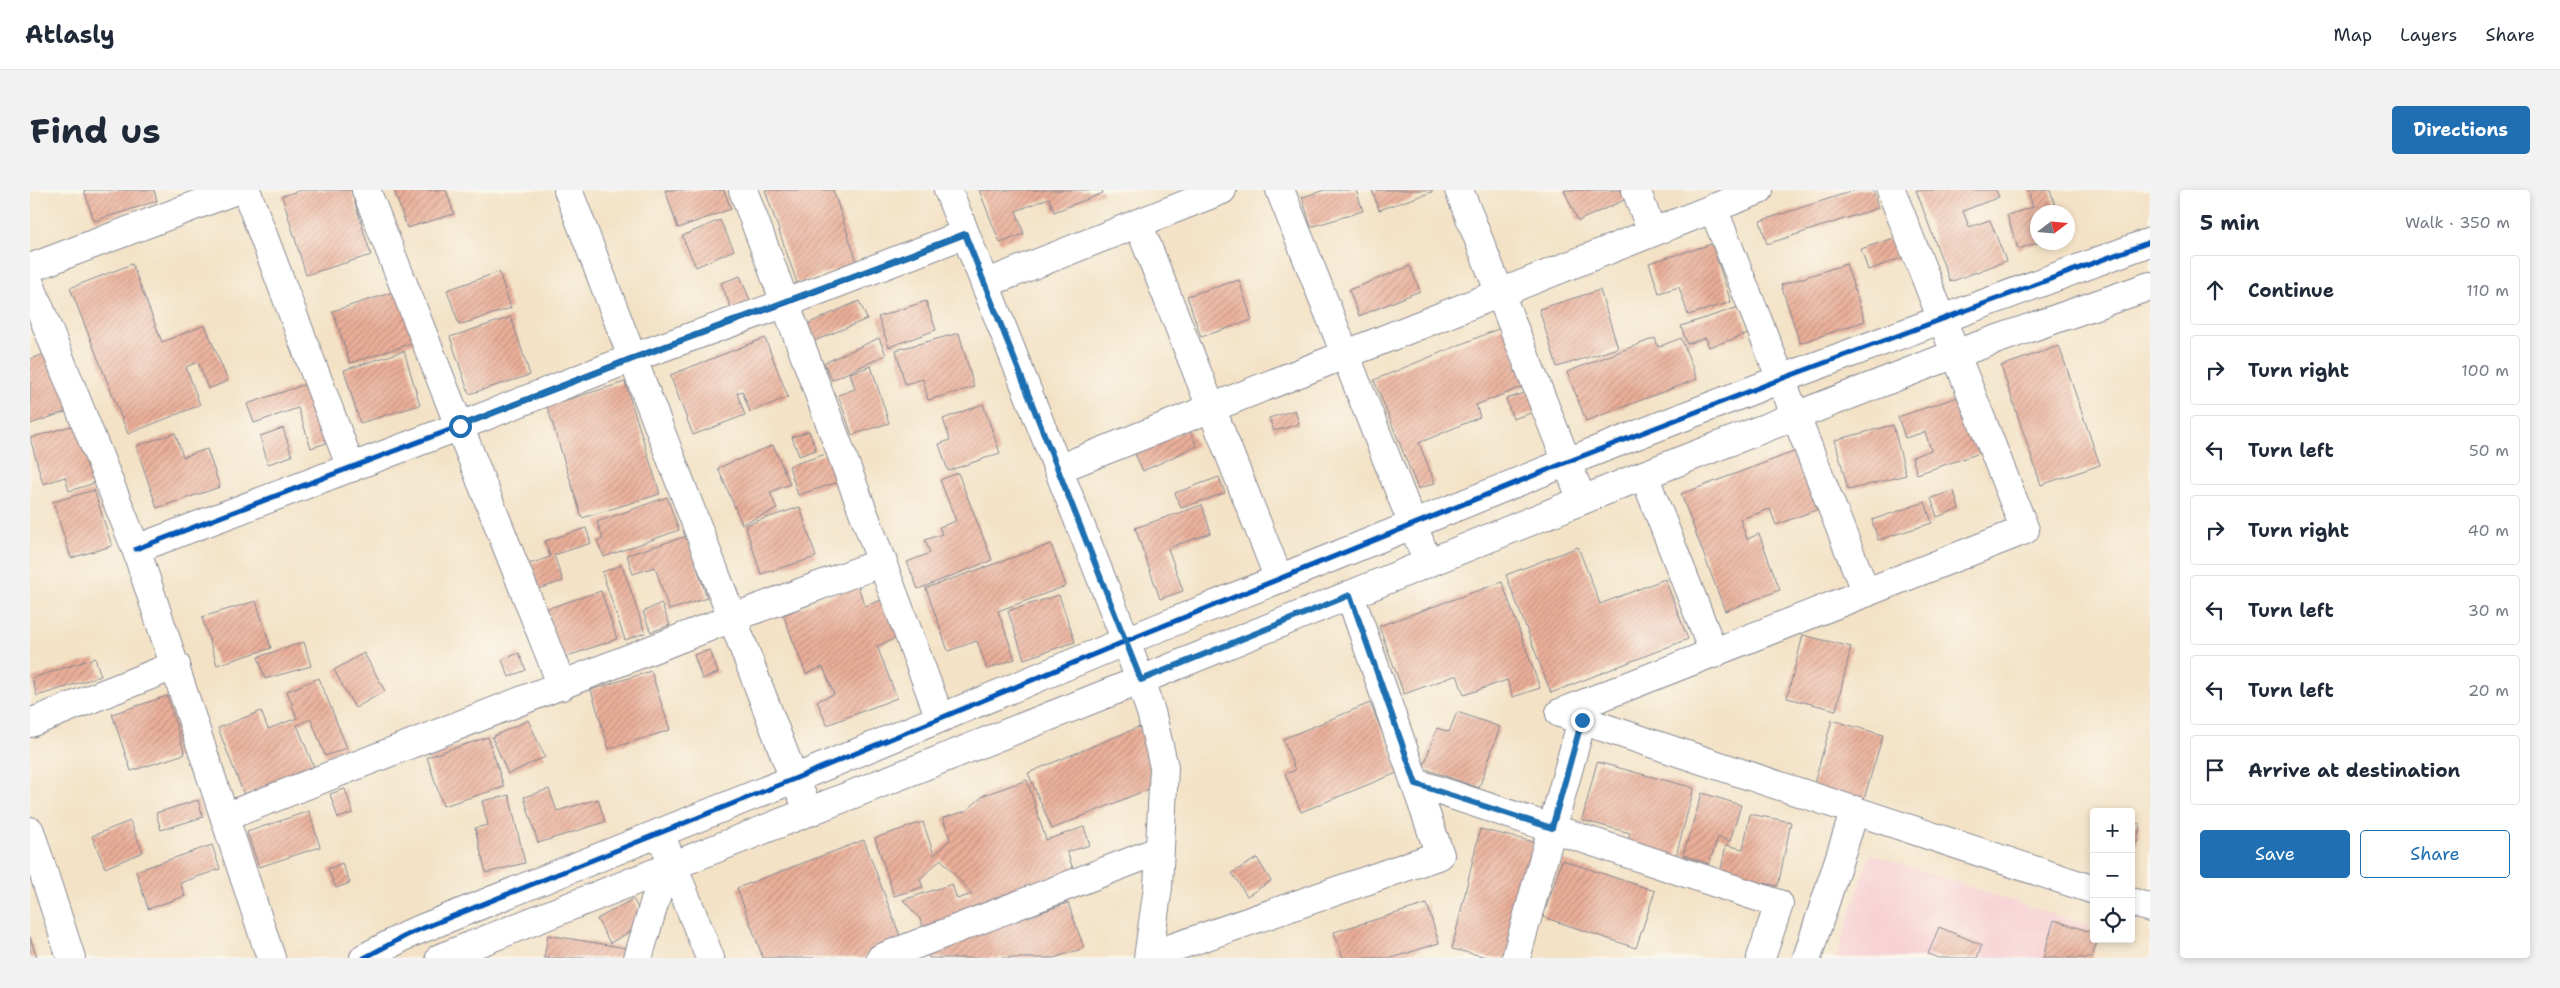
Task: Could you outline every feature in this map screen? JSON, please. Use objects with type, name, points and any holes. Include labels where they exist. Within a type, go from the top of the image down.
[{"type":"street","points":[[30,268],[236,190]]},
{"type":"street","points":[[246,190],[352,468]]},
{"type":"street","points":[[366,190],[562,686]]},
{"type":"street","points":[[568,190],[794,779],[810,812]]},
{"type":"street","points":[[743,190],[940,718]]},
{"type":"street","points":[[948,190],[1126,640],[1151,712],[1164,768],[1160,850],[1148,957],[1440,855],[1350,595]]},
{"type":"street","points":[[985,284],[1222,190]]},
{"type":"street","points":[[1280,190],[1428,563]]},
{"type":"street","points":[[1459,190],[1582,500]]},
{"type":"street","points":[[1636,190],[1652,232]]},
{"type":"street","points":[[1058,469],[1759,190]]},
{"type":"street","points":[[1890,190],[2025,530],[1560,713],[2090,889]]},
{"type":"street","points":[[1713,208],[1866,593]]},
{"type":"street","points":[[1138,223],[1279,579]]},
{"type":"street","points":[[136,549],[352,468],[632,358],[786,303],[965,234]]},
{"type":"street","points":[[364,958],[411,933],[794,779],[1126,640],[1567,462],[1942,318],[2150,242]]},
{"type":"street","points":[[30,284],[136,549],[271,958]]},
{"type":"street","points":[[440,958],[1141,680],[1644,475],[1955,354],[2150,286]]},
{"type":"street","points":[[1644,475],[1714,654]]},
{"type":"street","points":[[225,817],[732,618],[883,562]]},
{"type":"street","points":[[30,723],[176,666]]},
{"type":"street","points":[[1516,958],[1582,720]]},
{"type":"street","points":[[1416,784],[1778,904],[1761,958]]},
{"type":"street","points":[[1807,958],[1855,810]]},
{"type":"street","points":[[30,831],[71,958]]},
{"type":"street","points":[[660,833],[669,868],[710,958]]},
{"type":"street","points":[[889,957],[1160,850]]},
{"type":"street","points":[[638,958],[669,868]]},
{"type":"street","points":[[2135,903],[2150,908]]},
{"type":"shaded area","points":[[1870,854],[2090,927],[2090,943],[2093,943],[2088,958],[1836,958]]},
{"type":"building","points":[[84,190],[154,190],[157,201],[94,221]]},
{"type":"building","points":[[302,190],[351,190],[371,255],[306,275],[282,196]]},
{"type":"building","points":[[394,190],[446,190],[454,214],[407,228]]},
{"type":"building","points":[[665,190],[724,190],[731,209],[678,228]]},
{"type":"building","points":[[765,190],[833,190],[857,262],[797,283]]},
{"type":"building","points":[[979,190],[1102,190],[1103,193],[1054,212],[1049,198],[1016,211],[1024,234],[1000,243]]},
{"type":"building","points":[[1325,190],[1356,190],[1363,211],[1311,227],[1302,197]]},
{"type":"building","points":[[1372,190],[1432,190],[1432,192],[1379,210]]},
{"type":"building","points":[[1564,190],[1628,190],[1631,197],[1578,221]]},
{"type":"building","points":[[1856,190],[1873,190],[1878,208],[1767,244],[1760,221]]},
{"type":"building","points":[[1916,190],[1996,190],[1999,197],[1963,211],[1969,227],[1990,220],[2006,261],[1950,282]]},
{"type":"building","points":[[2028,190],[2050,190],[2055,205],[2032,205]]},
{"type":"building","points":[[2030,208],[2030,245],[2018,249],[2007,215]]},
{"type":"building","points":[[720,220],[734,250],[696,267],[682,236]]},
{"type":"building","points":[[1903,235],[1910,255],[1868,270],[1861,249]]},
{"type":"building","points":[[1712,244],[1731,302],[1688,315],[1679,287],[1659,293],[1649,263]]},
{"type":"building","points":[[132,264],[162,342],[205,325],[228,381],[208,389],[198,362],[186,367],[200,405],[128,434],[70,288]]},
{"type":"building","points":[[1846,264],[1865,321],[1800,343],[1781,285]]},
{"type":"building","points":[[1410,266],[1420,291],[1359,316],[1349,290]]},
{"type":"building","points":[[499,272],[511,308],[459,325],[447,290]]},
{"type":"building","points":[[740,276],[752,305],[733,313],[721,283]]},
{"type":"building","points":[[1239,280],[1252,320],[1201,337],[1187,296]]},
{"type":"building","points":[[400,290],[416,342],[350,363],[333,311]]},
{"type":"building","points":[[1600,290],[1618,348],[1557,367],[1539,309]]},
{"type":"building","points":[[859,301],[867,319],[812,342],[805,325]]},
{"type":"building","points":[[926,301],[936,330],[889,347],[878,317]]},
{"type":"building","points":[[1739,307],[1748,334],[1709,347],[1706,338],[1687,344],[1681,326]]},
{"type":"building","points":[[511,317],[530,375],[469,394],[450,337]]},
{"type":"building","points":[[1503,327],[1527,385],[1476,405],[1480,417],[1419,443],[1435,483],[1418,489],[1374,380]]},
{"type":"building","points":[[959,333],[974,387],[928,400],[923,379],[905,384],[896,350]]},
{"type":"building","points":[[765,338],[788,397],[750,412],[742,391],[737,393],[745,415],[693,435],[670,375]]},
{"type":"building","points":[[879,338],[886,355],[832,380],[824,363]]},
{"type":"building","points":[[1655,338],[1658,347],[1681,338],[1697,379],[1586,421],[1567,372]]},
{"type":"building","points":[[2059,346],[2100,465],[2041,485],[2001,366]]},
{"type":"building","points":[[404,351],[420,405],[360,423],[344,370]]},
{"type":"building","points":[[51,352],[71,410],[30,424],[30,359]]},
{"type":"building","points":[[871,366],[889,423],[852,435],[838,395],[855,389],[850,373]]},
{"type":"building","points":[[315,381],[336,440],[311,448],[298,408],[254,423],[247,404]]},
{"type":"building","points":[[625,382],[660,494],[582,518],[547,406]]},
{"type":"building","points":[[1530,391],[1537,411],[1513,419],[1506,399]]},
{"type":"building","points":[[1961,396],[1980,453],[1917,474],[1912,457],[1931,450],[1925,432],[1905,438],[1898,417]]},
{"type":"building","points":[[983,404],[1000,453],[948,471],[939,444],[950,440],[943,419]]},
{"type":"building","points":[[1295,410],[1299,424],[1274,431],[1269,418]]},
{"type":"building","points":[[78,424],[95,483],[69,491],[65,477],[43,484],[30,438]]},
{"type":"building","points":[[1893,425],[1906,475],[1848,490],[1835,440]]},
{"type":"building","points":[[283,428],[292,456],[268,464],[260,436]]},
{"type":"building","points":[[1189,429],[1197,446],[1143,471],[1135,454]]},
{"type":"building","points":[[809,431],[816,450],[799,456],[792,437]]},
{"type":"building","points":[[175,433],[183,457],[207,449],[220,487],[157,508],[136,446]]},
{"type":"building","points":[[773,445],[790,484],[770,492],[777,509],[742,524],[718,468]]},
{"type":"building","points":[[1807,447],[1829,505],[1776,525],[1770,509],[1740,519],[1747,539],[1759,534],[1780,590],[1725,611],[1681,494]]},
{"type":"building","points":[[829,453],[839,482],[798,495],[789,466]]},
{"type":"building","points":[[958,473],[992,560],[918,589],[907,562],[930,553],[925,540],[942,534],[939,527],[956,521],[940,480]]},
{"type":"building","points":[[1219,477],[1225,493],[1181,508],[1175,493]]},
{"type":"building","points":[[94,490],[112,546],[71,558],[53,502]]},
{"type":"building","points":[[1954,491],[1959,509],[1937,517],[1931,498]]},
{"type":"building","points":[[667,497],[679,530],[604,557],[597,541],[603,539],[597,522]]},
{"type":"building","points":[[1925,502],[1932,523],[1878,540],[1872,520]]},
{"type":"building","points":[[1202,505],[1211,533],[1168,548],[1183,591],[1160,599],[1135,528]]},
{"type":"building","points":[[800,507],[816,557],[761,574],[745,525]]},
{"type":"building","points":[[586,528],[591,543],[554,555],[563,581],[538,589],[529,564],[550,557],[545,541]]},
{"type":"building","points":[[687,536],[707,598],[669,610],[655,567],[633,574],[627,555]]},
{"type":"building","points":[[1051,544],[1066,586],[998,611],[1015,659],[987,669],[977,641],[948,651],[926,588]]},
{"type":"building","points":[[1578,547],[1600,604],[1665,579],[1688,639],[1551,693],[1506,575]]},
{"type":"building","points":[[622,565],[645,633],[625,640],[602,572]]},
{"type":"building","points":[[1502,582],[1540,688],[1513,697],[1507,680],[1464,695],[1457,675],[1404,694],[1379,626]]},
{"type":"building","points":[[858,586],[865,606],[887,598],[902,636],[877,646],[897,698],[827,725],[817,701],[834,694],[823,667],[806,674],[783,615]]},
{"type":"building","points":[[601,591],[617,639],[562,658],[546,609]]},
{"type":"building","points":[[1059,595],[1075,642],[1024,659],[1008,611]]},
{"type":"building","points":[[256,601],[271,648],[217,665],[202,617]]},
{"type":"building","points":[[661,603],[670,625],[651,632],[643,612]]},
{"type":"building","points":[[1803,635],[1851,647],[1836,710],[1787,698]]},
{"type":"building","points":[[304,642],[311,666],[265,679],[258,657]]},
{"type":"building","points":[[710,650],[718,673],[702,679],[694,655]]},
{"type":"building","points":[[364,653],[385,691],[355,708],[334,670]]},
{"type":"building","points":[[519,653],[526,670],[509,677],[502,660]]},
{"type":"building","points":[[95,658],[101,676],[37,696],[32,678]]},
{"type":"building","points":[[651,671],[670,730],[609,749],[591,690]]},
{"type":"building","points":[[319,678],[347,748],[325,756],[311,719],[297,725],[314,767],[244,795],[218,728],[261,711],[268,729],[297,718],[287,691]]},
{"type":"building","points":[[167,696],[185,754],[131,771],[112,714]]},
{"type":"building","points":[[1370,703],[1399,772],[1301,812],[1285,774],[1295,770],[1283,739]]},
{"type":"building","points":[[1457,712],[1500,727],[1479,788],[1423,768],[1437,728],[1449,732]]},
{"type":"building","points":[[528,720],[545,757],[508,774],[492,737]]},
{"type":"building","points":[[1832,720],[1883,735],[1861,809],[1811,794]]},
{"type":"building","points":[[1139,727],[1163,783],[1052,829],[1028,773]]},
{"type":"building","points":[[488,737],[504,787],[443,806],[427,757]]},
{"type":"building","points":[[1597,762],[1694,788],[1676,856],[1627,843],[1630,833],[1582,820]]},
{"type":"building","points":[[1027,780],[1046,840],[1084,827],[1090,845],[1067,852],[1075,874],[924,930],[920,919],[903,900],[952,884],[957,899],[972,894],[941,859],[920,879],[923,887],[894,896],[875,838],[923,822],[934,855],[950,839],[943,818],[966,811],[984,795]]},
{"type":"building","points":[[345,789],[353,813],[338,818],[330,794]]},
{"type":"building","points":[[549,789],[557,811],[598,799],[605,822],[538,843],[524,797]]},
{"type":"building","points":[[1702,793],[1741,805],[1730,841],[1718,837],[1709,864],[1683,855]]},
{"type":"building","points":[[509,795],[525,863],[486,873],[475,828],[488,825],[482,801]]},
{"type":"building","points":[[198,800],[203,817],[161,830],[156,813]]},
{"type":"building","points":[[309,811],[320,847],[259,867],[247,832]]},
{"type":"building","points":[[1750,814],[1791,822],[1778,886],[1720,874],[1726,845],[1743,849]]},
{"type":"building","points":[[130,821],[143,852],[105,868],[92,836]]},
{"type":"building","points":[[2135,823],[2140,824],[2137,843],[2135,843]]},
{"type":"building","points":[[1480,829],[1534,842],[1507,958],[1491,958],[1452,949]]},
{"type":"building","points":[[864,840],[903,944],[865,958],[763,958],[737,888]]},
{"type":"building","points":[[212,845],[220,869],[180,883],[185,896],[148,909],[136,871]]},
{"type":"building","points":[[1257,858],[1271,881],[1247,896],[1232,873]]},
{"type":"building","points":[[1562,860],[1655,891],[1636,948],[1543,917]]},
{"type":"building","points":[[342,863],[350,883],[336,888],[328,869]]},
{"type":"building","points":[[633,899],[646,923],[610,943],[597,919]]},
{"type":"building","points":[[1068,903],[1084,948],[1054,958],[929,958],[927,951]]},
{"type":"building","points":[[1427,904],[1439,943],[1392,958],[1343,958],[1334,932]]},
{"type":"building","points":[[2054,920],[2090,932],[2090,943],[2097,943],[2092,958],[2043,958]]},
{"type":"building","points":[[1939,927],[1982,945],[1977,958],[1938,958],[1928,954]]},
{"type":"building","points":[[548,935],[626,948],[624,958],[544,958]]},
{"type":"building","points":[[30,937],[37,958],[30,958]]},
{"type":"cycle path","points":[[136,549],[460,426],[632,358],[786,303],[965,234]]},
{"type":"cycle path","points":[[364,958],[411,933],[794,779],[1126,641],[1567,462],[1781,379],[2150,242]]},
{"type":"route","points":[[460,426],[632,358],[786,303],[965,234],[1141,680],[1350,595],[1416,784],[1552,828],[1582,720]]}]
